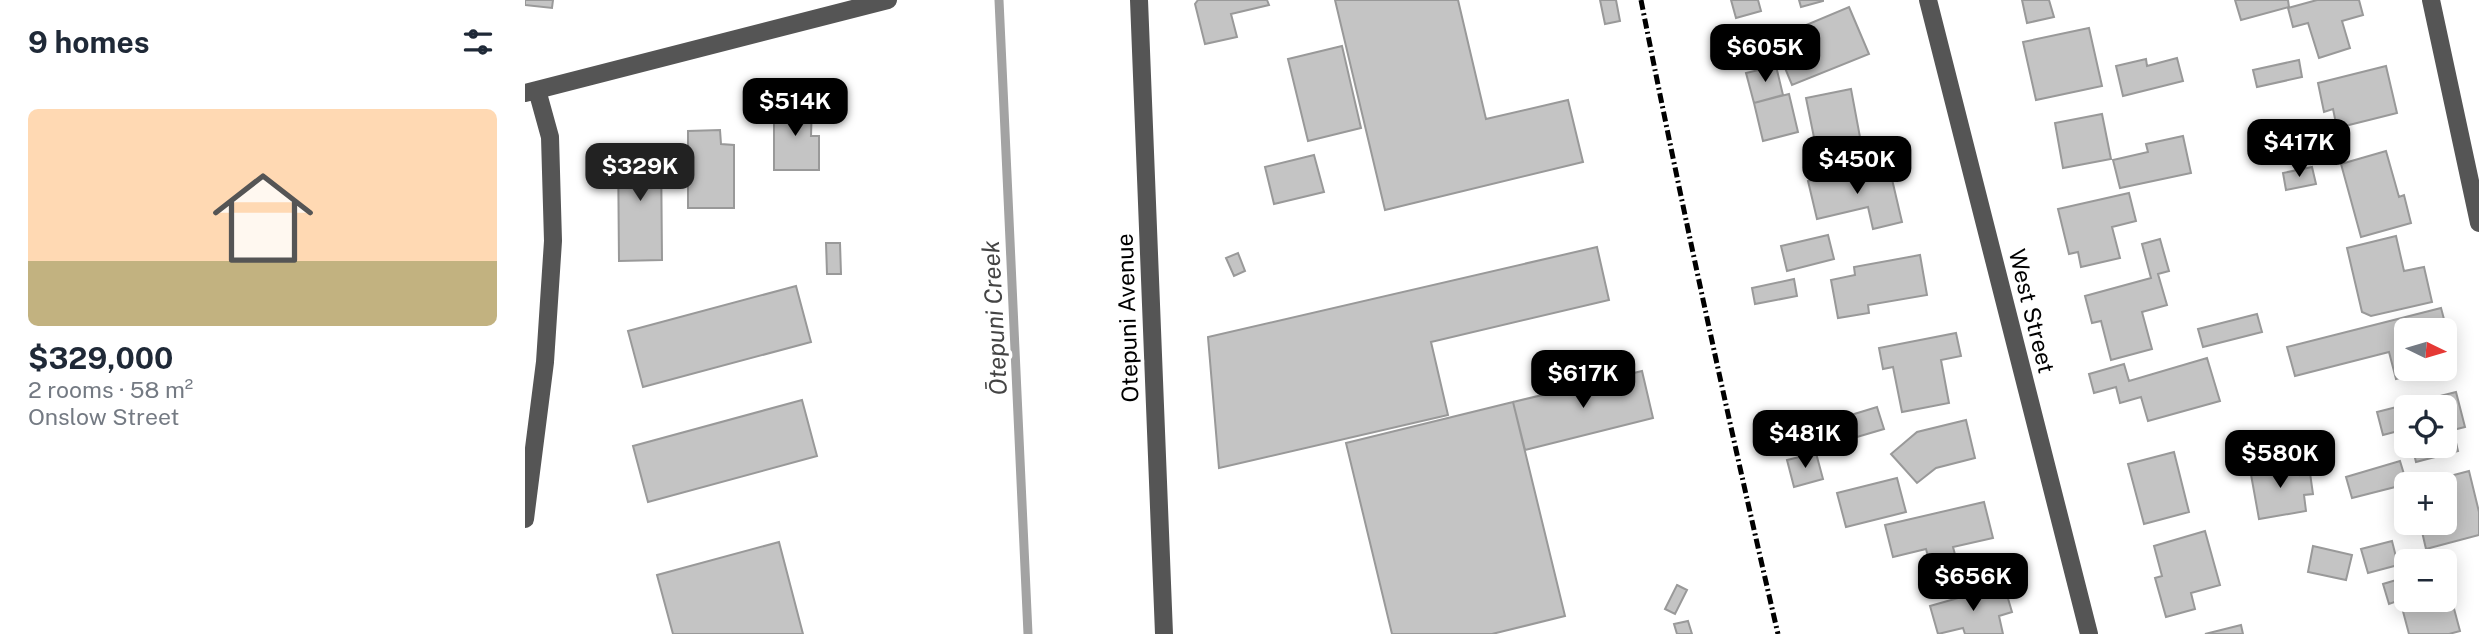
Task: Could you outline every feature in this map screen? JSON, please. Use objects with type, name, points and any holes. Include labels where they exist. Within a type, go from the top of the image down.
[{"type":"street","points":[[525,519],[545,362],[553,241],[550,137],[531,92],[888,0]]},
{"type":"street","name":"Otepuni Avenue","points":[[1139,0],[1164,634]]},
{"type":"street","name":"West Street","points":[[1928,0],[2089,634]]},
{"type":"street","points":[[2431,0],[2479,223]]},
{"type":"building","points":[[525,0],[553,0],[552,8],[525,5]]},
{"type":"building","points":[[1198,0],[1267,0],[1269,5],[1231,14],[1237,37],[1205,44],[1195,4]]},
{"type":"building","points":[[1335,0],[1458,0],[1486,119],[1568,100],[1583,162],[1385,210]]},
{"type":"building","points":[[1600,0],[1616,0],[1620,21],[1605,24]]},
{"type":"building","points":[[1731,0],[1758,0],[1761,11],[1736,18]]},
{"type":"building","points":[[1799,0],[1823,0],[1823,1],[1801,7]]},
{"type":"building","points":[[2022,0],[2049,0],[2054,17],[2027,23]]},
{"type":"building","points":[[2235,0],[2288,0],[2289,7],[2241,20]]},
{"type":"building","points":[[2317,0],[2359,0],[2363,15],[2342,21],[2350,48],[2319,58],[2308,23],[2293,27],[2288,8]]},
{"type":"building","points":[[1849,7],[1869,54],[1792,85],[1773,39]]},
{"type":"building","points":[[2089,28],[2102,86],[2036,100],[2023,42]]},
{"type":"building","points":[[1342,46],[1361,128],[1308,141],[1288,59]]},
{"type":"building","points":[[2177,58],[2183,81],[2123,96],[2116,66],[2146,59],[2147,66]]},
{"type":"building","points":[[2299,60],[2302,77],[2257,87],[2253,70]]},
{"type":"building","points":[[1776,66],[1783,95],[1754,103],[1746,73]]},
{"type":"building","points":[[2386,66],[2397,113],[2337,128],[2333,109],[2324,112],[2318,83]]},
{"type":"building","points":[[1851,89],[1865,164],[1821,172],[1806,98]]},
{"type":"building","points":[[1789,94],[1798,132],[1763,141],[1754,103]]},
{"type":"building","points":[[774,103],[812,104],[811,136],[819,136],[819,170],[774,170]]},
{"type":"building","points":[[2102,114],[2111,159],[2063,168],[2055,123]]},
{"type":"building","points":[[2325,129],[2333,158],[2311,164],[2303,136]]},
{"type":"building","points":[[720,130],[721,144],[734,145],[734,208],[688,208],[688,131]]},
{"type":"building","points":[[2183,136],[2191,173],[2120,188],[2113,160],[2148,152],[2146,144]]},
{"type":"building","points":[[618,145],[661,145],[662,260],[619,261]]},
{"type":"building","points":[[2386,151],[2399,197],[2404,195],[2411,223],[2361,237],[2341,164]]},
{"type":"building","points":[[1314,155],[1324,192],[1274,204],[1265,167]]},
{"type":"building","points":[[1874,166],[1891,175],[1902,222],[1873,229],[1868,207],[1817,219],[1808,181]]},
{"type":"building","points":[[2312,167],[2316,184],[2286,190],[2283,173]]},
{"type":"building","points":[[2129,193],[2136,221],[2112,227],[2120,258],[2081,267],[2078,252],[2069,254],[2058,209]]},
{"type":"building","points":[[1828,235],[1834,259],[1787,271],[1781,246]]},
{"type":"building","points":[[2396,236],[2404,271],[2424,267],[2432,302],[2371,316],[2362,312],[2347,248]]},
{"type":"building","points":[[2160,239],[2169,271],[2158,274],[2167,305],[2142,312],[2152,349],[2111,360],[2101,321],[2092,323],[2085,296],[2151,278],[2142,244]]},
{"type":"building","points":[[826,243],[840,243],[841,274],[827,274]]},
{"type":"building","points":[[1597,247],[1609,300],[1431,342],[1448,415],[1219,468],[1208,337]]},
{"type":"building","points":[[1238,253],[1245,271],[1234,276],[1226,258]]},
{"type":"building","points":[[1920,255],[1927,295],[1868,305],[1869,313],[1838,318],[1831,280],[1855,275],[1854,267]]},
{"type":"building","points":[[1794,279],[1797,296],[1755,304],[1752,288]]},
{"type":"building","points":[[796,286],[811,342],[643,387],[628,331]]},
{"type":"building","points":[[2441,308],[2444,318],[2402,318]]},
{"type":"building","points":[[2257,314],[2262,332],[2203,347],[2198,329]]},
{"type":"building","points":[[2394,320],[2394,371],[2389,352],[2295,376],[2287,347]]},
{"type":"building","points":[[1956,333],[1961,356],[1941,360],[1949,403],[1902,412],[1893,367],[1883,369],[1879,348]]},
{"type":"building","points":[[2207,358],[2220,401],[2148,421],[2141,397],[2120,403],[2116,387],[2094,393],[2089,374],[2124,364],[2129,381]]},
{"type":"building","points":[[1642,371],[1653,418],[1525,450],[1513,402]]},
{"type":"building","points":[[2457,396],[2465,427],[2457,429]]},
{"type":"building","points":[[802,400],[817,456],[648,502],[633,446]]},
{"type":"building","points":[[1513,402],[1565,616],[1492,634],[1392,634],[1346,443]]},
{"type":"building","points":[[1877,407],[1884,429],[1857,437],[1851,415]]},
{"type":"building","points":[[2394,408],[2394,432],[2383,435],[2377,412]]},
{"type":"building","points":[[1966,420],[1975,458],[1936,468],[1917,483],[1891,454],[1917,432]]},
{"type":"building","points":[[2174,452],[2189,512],[2144,524],[2128,464]]},
{"type":"building","points":[[1816,453],[1823,479],[1794,487],[1787,460]]},
{"type":"building","points":[[2415,458],[2431,458],[2416,462]]},
{"type":"building","points":[[2298,461],[2300,475],[2310,473],[2313,494],[2304,495],[2306,511],[2259,519],[2250,469]]},
{"type":"building","points":[[2400,461],[2403,472],[2394,472],[2394,487],[2352,498],[2346,477]]},
{"type":"building","points":[[2469,471],[2479,512],[2479,535],[2426,549],[2423,535],[2457,535],[2457,474]]},
{"type":"building","points":[[1897,478],[1906,512],[1846,527],[1837,493]]},
{"type":"building","points":[[1984,502],[1993,538],[1953,547],[1957,562],[1931,568],[1926,549],[1893,557],[1885,525]]},
{"type":"building","points":[[2205,531],[2220,585],[2191,593],[2195,609],[2166,617],[2155,578],[2162,576],[2154,546]]},
{"type":"building","points":[[2392,541],[2394,566],[2368,573],[2361,549]]},
{"type":"building","points":[[779,542],[803,634],[673,634],[657,575]]},
{"type":"building","points":[[2313,546],[2352,555],[2346,580],[2308,572]]},
{"type":"building","points":[[2394,581],[2394,602],[2389,604],[2383,584]]},
{"type":"building","points":[[1677,585],[1687,590],[1675,614],[1665,609]]},
{"type":"building","points":[[2004,585],[2012,612],[1999,616],[2003,634],[1965,634],[1963,628],[1938,634],[1930,606]]},
{"type":"building","points":[[2403,612],[2455,612],[2460,631],[2449,634],[2409,634]]},
{"type":"building","points":[[1688,621],[1692,634],[1677,634],[1674,624]]},
{"type":"building","points":[[2241,625],[2243,634],[2205,634]]},
{"type":"waterway","name":"Ōtepuni Creek","points":[[999,0],[1028,634]]},
{"type":"railway","points":[[1641,0],[1707,317],[1778,634]]}]
